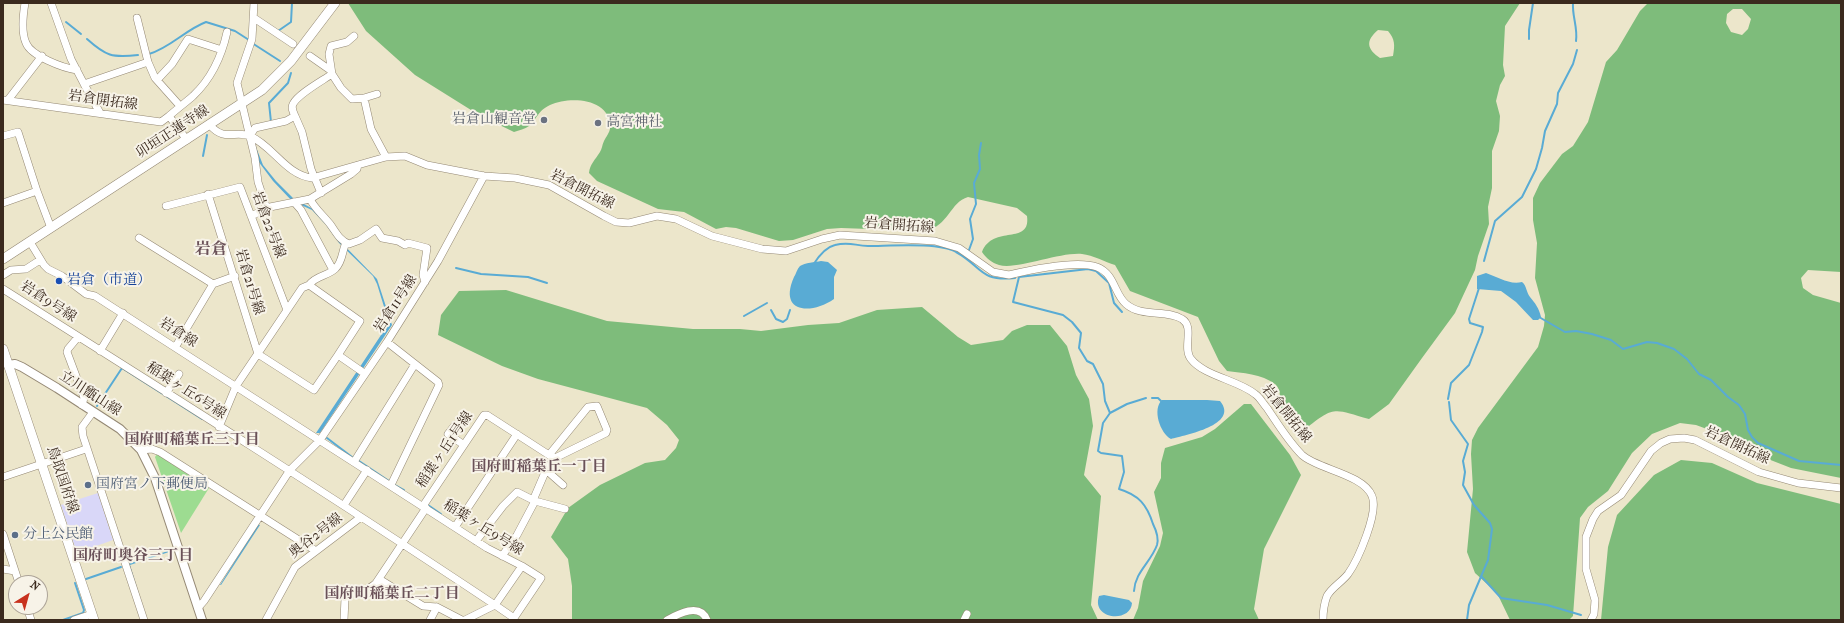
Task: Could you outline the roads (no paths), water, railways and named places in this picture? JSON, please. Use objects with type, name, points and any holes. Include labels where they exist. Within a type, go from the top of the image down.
[{"type":"main road","name":"卯垣正蓮寺線","points":[[3,259],[210,125],[243,103],[281,74],[335,3]]},
{"type":"main road","name":"鳥取国府線","points":[[3,349],[93,617]]},
{"type":"street","points":[[25,3],[24,34],[29,49],[50,62],[77,70]]},
{"type":"street","points":[[51,3],[77,70],[100,113]]},
{"type":"street","points":[[254,3],[252,39],[237,82],[255,158],[258,182],[267,208]]},
{"type":"street","points":[[137,18],[151,71],[180,106]]},
{"type":"street","points":[[254,18],[293,44]]},
{"type":"street","points":[[187,140],[169,116],[193,96],[206,80],[222,50],[227,32]]},
{"type":"street","points":[[331,72],[329,49],[331,46],[347,42],[354,36]]},
{"type":"street","points":[[157,80],[172,64],[188,39],[222,50]]},
{"type":"street","points":[[5,100],[42,56]]},
{"type":"street","points":[[310,56],[331,72],[348,96],[356,100],[377,94]]},
{"type":"street","points":[[84,84],[148,62]]},
{"type":"street","points":[[322,193],[314,177],[302,132],[292,110],[293,103],[299,97],[331,72]]},
{"type":"street","points":[[364,98],[371,129],[386,157]]},
{"type":"street","name":"岩倉開拓線","points":[[5,100],[161,122],[169,116]]},
{"type":"street","points":[[250,136],[255,128],[286,121],[294,116]]},
{"type":"street","points":[[210,125],[215,131],[223,135],[250,136],[297,173],[307,177],[314,177]]},
{"type":"street","points":[[3,136],[18,132],[51,228]]},
{"type":"street","name":"岩倉開拓線","points":[[314,177],[386,157],[405,156],[427,165],[484,176],[521,179],[549,185],[616,222],[629,223],[657,216],[676,219],[712,236],[762,249],[786,251],[822,239],[840,235],[917,239],[947,244],[959,248],[993,272],[1000,274],[1009,275],[1078,264],[1098,268],[1114,283],[1122,300],[1128,306],[1144,312],[1181,318],[1186,322],[1188,328],[1187,345],[1191,359],[1208,371],[1234,382],[1256,394],[1303,456],[1346,474],[1370,492],[1374,505],[1370,528],[1350,572],[1328,596],[1324,605],[1323,620]]},
{"type":"street","points":[[251,216],[267,208],[310,199],[351,174],[357,169],[358,165]]},
{"type":"street","name":"岩倉11号線","points":[[198,608],[290,470],[320,440],[364,373],[387,342],[438,261],[484,176]]},
{"type":"street","name":"岩倉22号線","points":[[166,206],[208,194],[240,188],[287,310]]},
{"type":"street","points":[[3,204],[37,190]]},
{"type":"street","name":"岩倉21号線","points":[[208,194],[235,276],[258,354]]},
{"type":"street","points":[[310,199],[315,208],[328,222],[345,245]]},
{"type":"street","points":[[297,202],[333,270]]},
{"type":"street","points":[[345,245],[354,244],[376,229],[382,238],[398,241],[405,245],[408,243],[427,248],[423,275],[425,282]]},
{"type":"street","points":[[139,238],[213,284]]},
{"type":"street","name":"岩倉線","points":[[30,242],[40,260],[48,269],[62,276],[86,294],[95,296],[176,346],[320,440]]},
{"type":"street","points":[[219,427],[236,386],[302,288],[335,269],[342,256],[345,245]]},
{"type":"street","name":"岩倉9号線","points":[[3,275],[11,270],[26,269],[40,260]]},
{"type":"street","points":[[176,346],[213,284],[235,276]]},
{"type":"street","points":[[258,354],[314,390],[360,321],[309,285]]},
{"type":"street","name":"岩倉9号線","points":[[3,289],[78,337]]},
{"type":"street","points":[[100,351],[123,313]]},
{"type":"street","points":[[78,337],[68,348],[67,352],[82,392],[82,404]]},
{"type":"street","name":"稲葉ヶ丘6号線","points":[[78,337],[166,394],[290,470],[402,543]]},
{"type":"street","points":[[387,342],[438,382],[439,385],[391,485]]},
{"type":"street","points":[[338,356],[364,373]]},
{"type":"street","name":"立川甑山線","points":[[8,365],[15,364],[22,367],[82,404],[120,430],[141,450],[155,478],[202,620]]},
{"type":"street","points":[[354,462],[415,364]]},
{"type":"street","points":[[166,394],[180,374]]},
{"type":"street","points":[[502,556],[517,535],[535,501],[534,498],[552,456],[588,407],[597,406],[607,430],[606,433],[552,456]]},
{"type":"street","points":[[93,412],[82,427],[86,449],[144,620]]},
{"type":"street","name":"稲葉ヶ丘1号線","points":[[379,580],[484,415],[486,414],[552,456]]},
{"type":"street","points":[[455,425],[446,437],[464,445]]},
{"type":"street","points":[[455,527],[517,434]]},
{"type":"street","name":"岩倉開拓線","points":[[1592,620],[1596,606],[1586,570],[1586,537],[1588,527],[1598,511],[1621,495],[1651,451],[1661,443],[1670,439],[1684,438],[1695,440],[1759,472],[1798,483],[1841,488]]},
{"type":"street","name":"稲葉ヶ丘9号線","points":[[320,440],[476,541],[522,566],[495,605]]},
{"type":"street","points":[[3,477],[86,449]]},
{"type":"street","points":[[141,450],[152,449],[160,452],[316,551]]},
{"type":"street","points":[[344,506],[367,470]]},
{"type":"street","points":[[546,470],[563,485]]},
{"type":"street","points":[[476,541],[503,506],[517,492],[535,501],[565,509]]},
{"type":"street","name":"奥谷2号線","points":[[266,620],[295,567],[361,517]]},
{"type":"street","points":[[3,534],[16,575]]},
{"type":"street","points":[[402,543],[514,618],[542,578],[522,566]]},
{"type":"street","points":[[3,570],[15,571]]},
{"type":"street","points":[[344,620],[343,605],[348,595],[372,587],[379,580],[423,606],[437,608],[462,620]]},
{"type":"street","points":[[465,620],[495,605]]},
{"type":"street","points":[[430,620],[437,608]]},
{"type":"street","points":[[667,620],[685,610],[700,612],[707,620]]},
{"type":"street","points":[[74,620],[93,617]]},
{"type":"water","points":[[254,142],[263,165],[276,181],[293,198],[313,209],[337,238],[377,279],[392,325],[320,433],[316,433],[389,323],[377,284],[373,276],[339,243],[326,225],[312,210],[292,201],[273,181],[258,161]]},
{"type":"water","points":[[821,261],[828,262],[837,270],[834,277],[834,299],[816,307],[807,309],[799,308],[790,298],[790,289],[794,277],[800,266],[807,263]]},
{"type":"water","points":[[1486,273],[1508,282],[1522,282],[1538,308],[1541,317],[1538,320],[1533,320],[1516,302],[1501,291],[1477,289],[1477,276]]},
{"type":"water","points":[[1162,400],[1220,401],[1224,409],[1223,416],[1217,423],[1208,428],[1171,439],[1164,432],[1159,421],[1158,409]]},
{"type":"water","points":[[258,524],[260,525],[220,585]]},
{"type":"water","points":[[171,550],[172,551],[130,565],[147,620],[128,564]]},
{"type":"water","points":[[1104,595],[1129,600],[1132,603],[1130,609],[1125,614],[1119,616],[1106,614],[1101,610],[1098,604],[1099,596]]},
{"type":"waterway","points":[[278,31],[291,22],[292,3]]},
{"type":"waterway","points":[[1529,39],[1533,3]]},
{"type":"waterway","points":[[1573,3],[1576,41]]},
{"type":"waterway","points":[[66,22],[81,34]]},
{"type":"waterway","points":[[149,54],[164,48],[198,25],[206,22],[235,31],[249,40]]},
{"type":"waterway","points":[[87,39],[99,49],[115,56],[138,55]]},
{"type":"waterway","points":[[252,43],[280,61]]},
{"type":"waterway","points":[[1484,261],[1495,221],[1522,197],[1536,169],[1545,131],[1557,104],[1558,93],[1573,64],[1577,50]]},
{"type":"waterway","points":[[271,122],[269,103],[288,83],[291,73]]},
{"type":"waterway","points":[[203,156],[207,135]]},
{"type":"waterway","points":[[969,250],[973,239],[970,219],[976,204],[974,183],[980,169],[979,155],[981,143]]},
{"type":"waterway","points":[[813,265],[825,250],[840,244],[863,246],[926,246],[938,247],[956,252],[965,257],[982,272],[994,278],[1015,278]]},
{"type":"waterway","points":[[456,268],[481,274],[528,277],[547,283]]},
{"type":"waterway","points":[[1110,413],[1105,401],[1103,384],[1093,364],[1087,361],[1079,348],[1081,333],[1072,322],[1063,315],[1013,302],[1019,277],[1088,269],[1096,271],[1109,283],[1114,303],[1122,312]]},
{"type":"waterway","points":[[1448,399],[1451,383],[1469,365],[1482,332],[1483,327],[1470,323],[1469,319],[1479,288]]},
{"type":"waterway","points":[[744,316],[767,303]]},
{"type":"waterway","points":[[771,310],[776,319],[783,322],[787,319],[790,310]]},
{"type":"waterway","points":[[1539,317],[1565,332],[1576,331],[1592,334],[1611,340],[1623,349],[1647,342],[1657,343],[1674,349],[1687,359],[1699,374],[1711,380],[1728,397],[1739,405],[1745,414],[1748,430],[1758,443],[1799,461],[1841,465]]},
{"type":"waterway","points":[[97,406],[122,368],[202,419]]},
{"type":"waterway","points":[[1134,591],[1137,578],[1157,545],[1157,534],[1145,506],[1132,494],[1119,489],[1124,472],[1122,456],[1101,453],[1098,451],[1103,423],[1110,413],[1127,404],[1146,398]]},
{"type":"waterway","points":[[1152,398],[1158,398],[1162,402]]},
{"type":"waterway","points":[[1449,402],[1451,420],[1468,444],[1463,461],[1465,472],[1463,485],[1474,505],[1490,523],[1492,529],[1488,560],[1469,605],[1467,620]]},
{"type":"waterway","points":[[327,438],[352,457]]},
{"type":"waterway","points":[[359,461],[389,481]]},
{"type":"waterway","points":[[395,485],[404,490]]},
{"type":"waterway","points":[[428,505],[441,514]]},
{"type":"waterway","points":[[86,579],[121,567]]},
{"type":"waterway","points":[[1481,576],[1501,598],[1547,605],[1581,615]]},
{"type":"waterway","points":[[63,620],[83,613],[84,610],[75,583]]},
{"type":"place","name":"岩倉山観音堂","points":[[544,120]]},
{"type":"place","name":"高宮神社","points":[[598,123]]},
{"type":"place","name":"岩倉（市道）","points":[[59,281]]},
{"type":"place","name":"国府宮ノ下郵便局","points":[[88,485]]},
{"type":"place","name":"分上公民館","points":[[15,535]]},
{"type":"district","name":"岩倉","points":[[211,250]]},
{"type":"district","name":"国府町稲葉丘三丁目","points":[[192,440]]},
{"type":"district","name":"国府町稲葉丘一丁目","points":[[539,467]]},
{"type":"district","name":"国府町奥谷三丁目","points":[[133,556]]},
{"type":"district","name":"国府町稲葉丘二丁目","points":[[392,594]]}]
